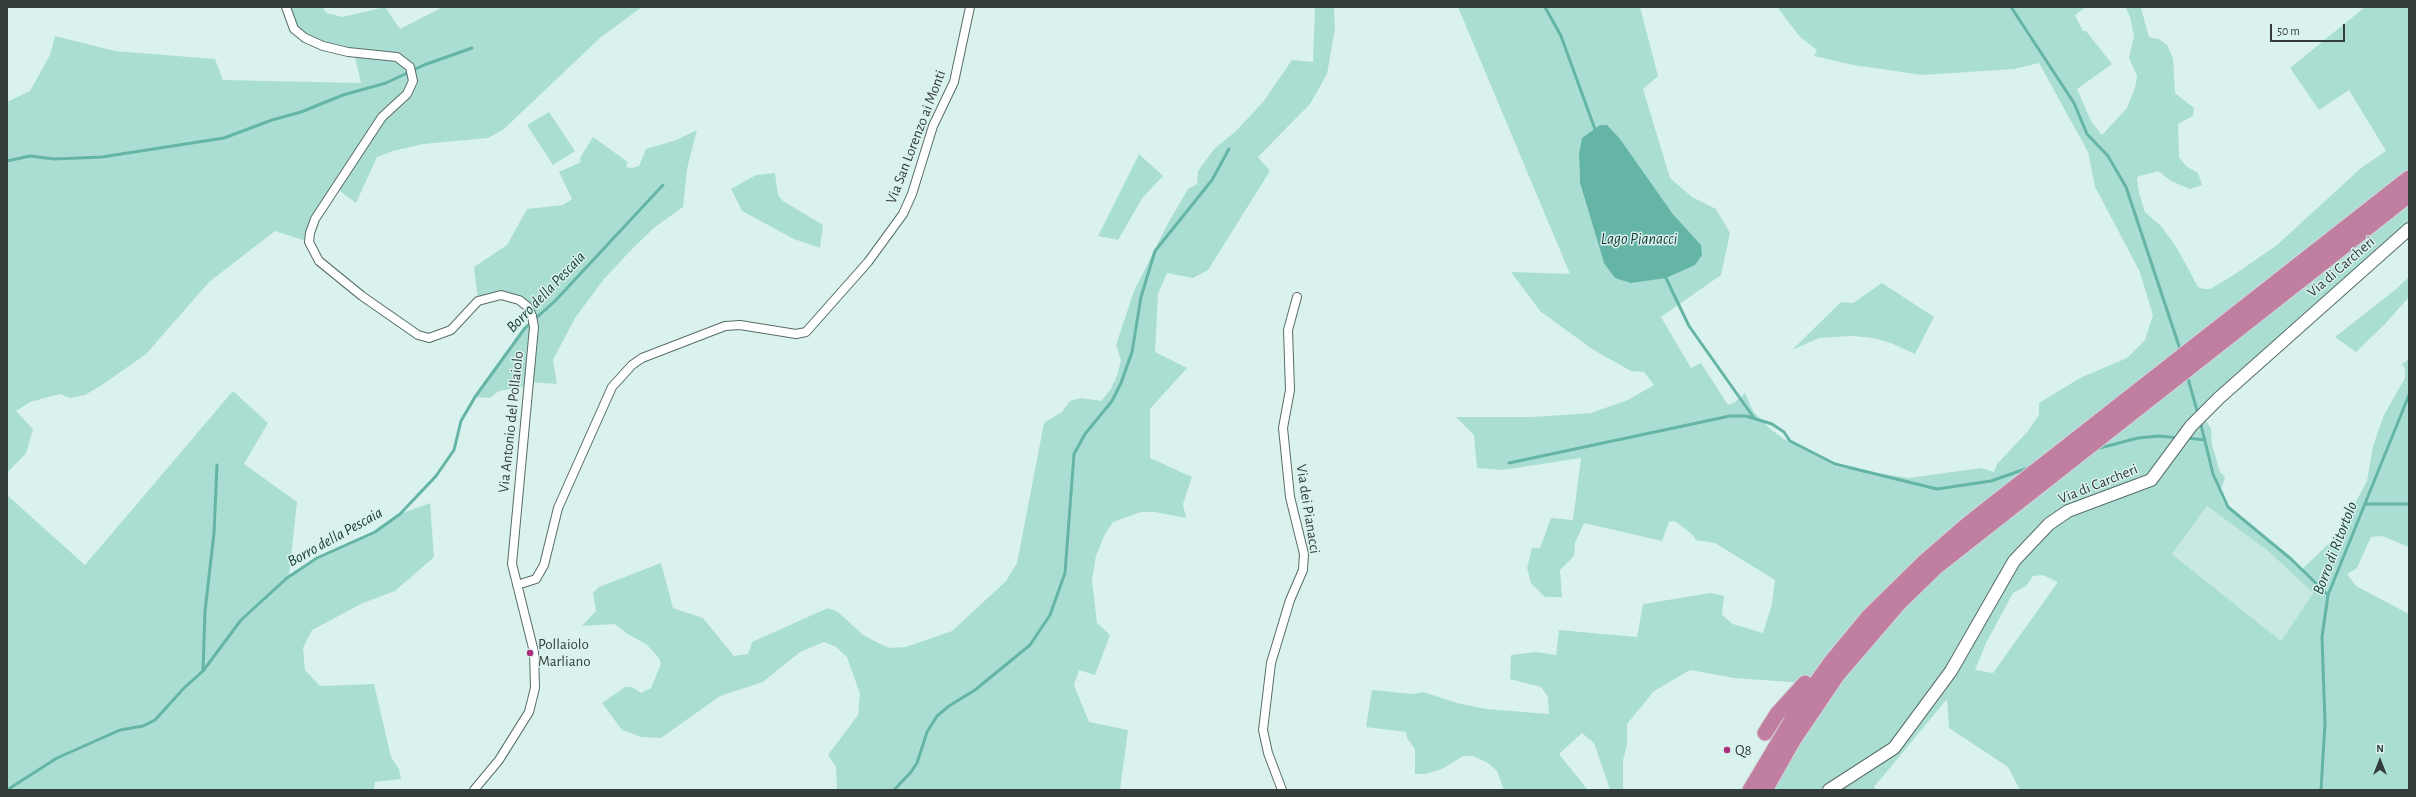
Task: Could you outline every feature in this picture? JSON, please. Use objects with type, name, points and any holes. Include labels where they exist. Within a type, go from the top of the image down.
[{"type":"highway","points":[[1750,790],[1803,701],[1850,638],[1886,598],[1923,563],[1968,524],[2409,178]]},
{"type":"highway","points":[[1765,790],[1794,740],[1838,674],[1899,604],[1936,567],[2409,195]]},
{"type":"highway","points":[[1765,733],[1777,714],[1795,696],[1859,616],[1886,598]]},
{"type":"street","name":"Via Antonio del Pollaiolo","points":[[286,7],[294,29],[305,38],[323,46],[348,52],[397,57],[410,68],[413,81],[407,94],[392,105],[382,117],[315,219],[310,233],[309,242],[318,261],[362,296],[418,335],[429,338],[451,330],[478,301],[501,295],[518,300],[528,307],[532,316],[534,327],[512,564],[534,652],[535,688],[529,712],[499,760],[474,790]]},
{"type":"street","name":"Via San Lorenzo ai Monti","points":[[517,585],[536,579],[544,565],[558,508],[567,486],[612,386],[632,365],[642,358],[725,326],[740,325],[796,334],[806,332],[868,262],[903,214],[912,194],[933,126],[954,82],[970,7]]},
{"type":"street","name":"Via di Carcheri","points":[[1829,790],[1894,748],[1951,671],[2014,561],[2049,524],[2068,510],[2151,480],[2191,426],[2219,398],[2409,229]]},
{"type":"street","name":"Via dei Pianacci","points":[[1282,790],[1268,754],[1263,730],[1271,663],[1290,600],[1303,570],[1304,554],[1290,496],[1283,428],[1290,390],[1288,330],[1297,297]]},
{"type":"shaded area","points":[[286,7],[322,7],[327,13],[342,17],[385,7],[400,29],[443,7],[642,7],[601,37],[504,129],[488,138],[423,144],[393,151],[377,157],[356,203],[336,188],[315,219],[309,242],[275,231],[209,282],[146,354],[102,385],[85,395],[70,398],[60,394],[30,402],[16,411],[33,429],[26,453],[7,473],[7,102],[30,91],[50,55],[55,36],[115,51],[215,59],[223,80],[361,83],[354,53],[323,46],[294,29]]},
{"type":"shaded area","points":[[1315,7],[1334,7],[1335,29],[1327,74],[1310,104],[1258,157],[1270,171],[1208,270],[1193,278],[1167,273],[1158,294],[1155,352],[1187,368],[1150,409],[1150,458],[1192,477],[1183,504],[1186,518],[1155,512],[1141,512],[1113,522],[1104,536],[1096,556],[1092,580],[1097,623],[1110,635],[1095,675],[1079,670],[1074,685],[1089,722],[1128,730],[1120,790],[837,790],[836,767],[828,755],[858,715],[860,694],[847,657],[836,647],[824,642],[800,652],[763,682],[720,696],[661,738],[641,737],[622,730],[602,703],[625,687],[632,687],[641,693],[651,688],[661,664],[659,658],[646,644],[626,633],[615,624],[582,626],[596,611],[593,593],[599,587],[661,563],[673,608],[703,618],[734,656],[748,654],[752,642],[828,608],[838,612],[862,634],[876,642],[890,648],[906,647],[952,631],[1006,581],[1017,563],[1044,423],[1062,412],[1070,401],[1081,398],[1101,401],[1111,389],[1118,373],[1121,360],[1116,345],[1134,291],[1168,223],[1188,189],[1197,184],[1198,171],[1214,149],[1235,132],[1263,102],[1292,60],[1313,62]]},
{"type":"shaded area","points":[[1458,7],[1640,7],[1658,76],[1643,89],[1670,178],[1692,197],[1716,209],[1730,233],[1721,275],[1661,317],[1691,368],[1701,363],[1728,405],[1735,402],[1745,393],[1753,411],[1769,428],[1784,439],[1837,467],[1909,478],[1981,468],[1994,472],[1997,464],[2028,431],[2039,415],[2039,403],[2080,378],[2127,358],[2145,340],[2153,315],[2139,270],[2095,187],[2088,152],[2039,63],[2014,69],[1923,75],[1853,65],[1814,56],[1817,50],[1800,37],[1777,7],[2086,7],[2075,15],[2083,31],[2086,31],[2112,64],[2077,89],[2091,121],[2102,135],[2127,108],[2135,88],[2137,76],[2129,58],[2134,36],[2130,17],[2126,8],[2141,8],[2149,37],[2159,39],[2167,45],[2173,58],[2175,93],[2194,108],[2193,116],[2178,124],[2179,157],[2186,166],[2198,173],[2202,185],[2190,189],[2171,181],[2158,171],[2137,177],[2139,193],[2145,212],[2161,226],[2177,248],[2198,287],[2210,289],[2232,276],[2277,245],[2361,168],[2386,151],[2349,90],[2319,110],[2290,68],[2365,7],[2409,7],[2409,178],[1859,616],[1805,683],[1734,678],[1690,670],[1654,691],[1627,724],[1627,745],[1623,760],[1623,789],[1625,790],[1610,790],[1594,743],[1582,733],[1559,754],[1588,790],[1504,790],[1497,771],[1488,763],[1473,756],[1463,756],[1442,769],[1425,774],[1415,774],[1415,749],[1407,738],[1406,732],[1366,727],[1372,690],[1413,694],[1423,692],[1457,703],[1486,709],[1549,714],[1548,697],[1541,687],[1510,679],[1511,655],[1536,652],[1556,655],[1559,630],[1637,637],[1643,604],[1711,593],[1724,596],[1722,615],[1733,624],[1763,633],[1772,604],[1775,580],[1715,543],[1696,540],[1693,535],[1675,521],[1669,522],[1662,541],[1584,523],[1575,543],[1574,556],[1560,570],[1562,597],[1545,597],[1531,583],[1527,568],[1532,548],[1540,548],[1551,518],[1573,520],[1581,458],[1503,470],[1477,468],[1474,435],[1456,417],[1533,417],[1591,413],[1628,400],[1654,385],[1644,372],[1631,371],[1592,349],[1540,311],[1511,272],[1570,274]],"holes":[[[1582,138],[1672,213],[1701,245],[1604,263],[1580,183],[1579,153]]]},
{"type":"shaded area","points":[[549,112],[575,151],[553,165],[527,125]]},
{"type":"shaded area","points":[[697,130],[687,169],[683,207],[655,227],[633,248],[604,279],[575,318],[553,360],[557,384],[529,382],[522,387],[499,391],[490,398],[475,397],[525,328],[532,322],[528,307],[501,295],[478,301],[474,267],[507,245],[527,209],[563,205],[572,199],[559,172],[581,162],[580,158],[593,137],[628,162],[626,167],[632,168],[639,166],[646,149],[676,140]]},
{"type":"shaded area","points":[[1139,154],[1163,176],[1143,197],[1118,240],[1098,236]]},
{"type":"shaded area","points":[[775,173],[778,195],[783,201],[823,225],[820,248],[794,239],[742,211],[731,189],[756,175]]},
{"type":"shaded area","points":[[2409,195],[2409,229],[2202,414],[2211,429],[2212,445],[2220,472],[2225,477],[2220,493],[2223,501],[2228,507],[2302,569],[2338,535],[2367,481],[2373,446],[2384,415],[2405,378],[2405,368],[2402,364],[2409,359],[2409,547],[2382,536],[2371,537],[2357,568],[2347,574],[2356,586],[2409,614],[2409,790],[2020,790],[2008,767],[1949,728],[1947,699],[1874,787],[1877,790],[1765,790],[1794,739],[1899,603]],"holes":[[[2207,506],[2268,551],[2313,593],[2281,641],[2172,554]],[[2043,575],[2058,582],[1993,673],[1975,670],[1986,643],[2013,593],[2026,586],[2033,576]]]},
{"type":"shaded area","points":[[2409,277],[2409,297],[2385,324],[2356,352],[2335,337],[2395,290]]},
{"type":"shaded area","points":[[1882,283],[1934,317],[1915,354],[1891,343],[1873,338],[1852,336],[1819,338],[1792,350],[1841,302],[1853,303]]},
{"type":"shaded area","points":[[233,391],[268,423],[244,464],[297,502],[289,576],[317,558],[375,532],[400,514],[430,503],[434,557],[395,591],[363,603],[312,630],[303,648],[305,670],[320,686],[374,684],[391,757],[399,769],[401,779],[375,782],[374,790],[7,790],[7,495],[85,565]]},
{"type":"shaded area","points":[[2207,506],[2268,551],[2313,593],[2281,641],[2172,554]]},
{"type":"water","name":"Lago Pianacci","points":[[1600,125],[1607,125],[1620,139],[1672,213],[1701,245],[1702,255],[1695,265],[1666,278],[1631,283],[1615,278],[1604,263],[1580,183],[1579,153],[1582,138]]},
{"type":"waterway","points":[[1545,7],[1561,36],[1596,132]]},
{"type":"waterway","points":[[2011,7],[2074,103],[2087,134],[2108,156],[2126,187],[2181,352]]},
{"type":"waterway","points":[[7,161],[30,156],[54,159],[102,157],[224,138],[272,120],[301,112],[343,95],[386,83],[424,65],[472,48]]},
{"type":"waterway","points":[[894,790],[911,772],[917,763],[927,732],[937,716],[949,706],[975,690],[1030,645],[1050,615],[1065,573],[1074,454],[1085,434],[1112,401],[1121,383],[1132,352],[1141,297],[1155,251],[1212,180],[1229,149]]},
{"type":"waterway","name":"Borro della Pescaia","points":[[7,790],[57,758],[120,730],[143,726],[155,720],[184,688],[203,671],[241,620],[287,578],[317,558],[375,532],[400,514],[436,476],[454,450],[461,421],[475,397],[525,328],[555,301],[663,185]]},
{"type":"waterway","points":[[1664,274],[1689,326],[1754,418]]},
{"type":"waterway","points":[[2187,375],[2198,414]]},
{"type":"waterway","name":"Borro di Ritortolo","points":[[2321,790],[2325,723],[2322,637],[2328,595],[2409,395]]},
{"type":"waterway","points":[[1509,463],[1730,416],[1746,416],[1772,424],[1784,432],[1790,441],[1835,464],[1937,489],[1991,481],[2031,467]]},
{"type":"waterway","points":[[2200,421],[2213,474],[2228,507],[2291,559],[2328,595]]},
{"type":"waterway","points":[[2096,449],[2138,438],[2159,436],[2179,438]]},
{"type":"waterway","points":[[2187,438],[2205,440]]},
{"type":"waterway","points":[[203,671],[205,611],[214,533],[217,465]]},
{"type":"waterway","points":[[2366,504],[2409,504]]},
{"type":"place","name":"Pollaiolo Marliano","points":[[530,653]]},
{"type":"place","name":"Q8","points":[[1727,750]]}]
